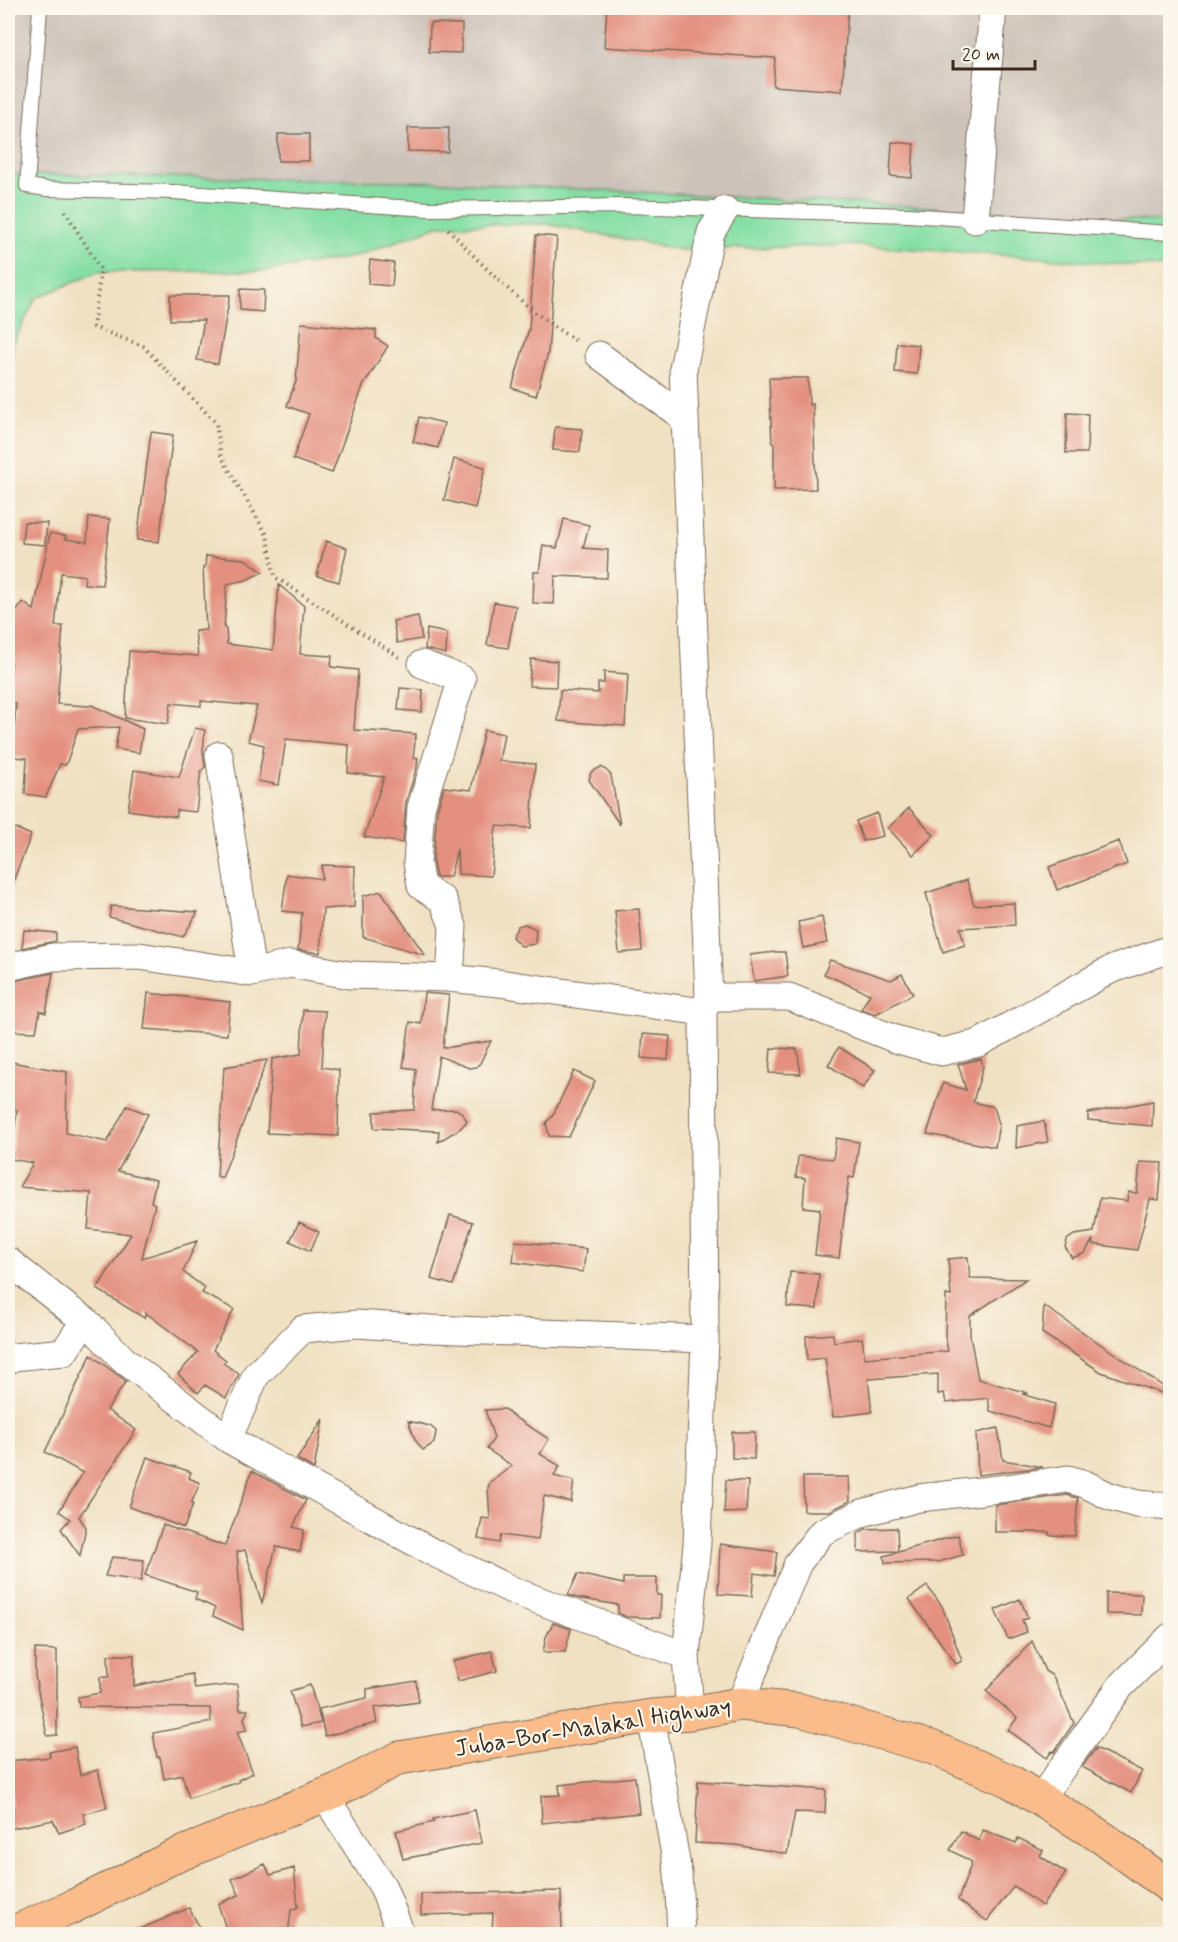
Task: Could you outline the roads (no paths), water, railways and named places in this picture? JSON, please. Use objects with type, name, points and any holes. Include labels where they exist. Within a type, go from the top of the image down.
[{"type":"main road","name":"Juba-Bor-Malakal Highway","points":[[10,1935],[171,1858],[324,1795],[399,1758],[651,1716],[690,1713],[740,1704],[800,1710],[931,1747],[1010,1781],[1103,1838],[1170,1887]]},
{"type":"street","points":[[975,220],[993,8]]},
{"type":"street","points":[[690,1713],[686,1656],[697,1544],[705,1339],[706,1004],[683,369],[711,232],[725,210]]},
{"type":"street","points":[[599,355],[684,418]]},
{"type":"street","points":[[422,664],[462,679],[421,807],[417,864],[421,886],[443,900],[453,926],[448,978]]},
{"type":"street","points":[[219,755],[252,973]]},
{"type":"street","points":[[8,968],[53,957],[139,956],[252,973],[290,964],[350,975],[448,978],[577,993],[706,1004],[789,997],[895,1039],[942,1052],[979,1043],[1110,970],[1170,949]]},
{"type":"street","points":[[8,1261],[85,1320],[124,1360],[228,1439],[463,1567],[514,1591],[686,1656]]},
{"type":"street","points":[[8,1361],[13,1357],[63,1352],[85,1320]]},
{"type":"street","points":[[228,1439],[256,1375],[303,1329],[357,1324],[431,1329],[705,1339]]},
{"type":"street","points":[[740,1704],[798,1563],[822,1532],[862,1513],[920,1498],[1068,1479],[1109,1496],[1137,1504],[1170,1507]]},
{"type":"street","points":[[1040,1799],[1120,1687],[1170,1636]]},
{"type":"street","points":[[651,1716],[678,1873],[681,1935]]},
{"type":"street","points":[[324,1795],[383,1887],[401,1935]]},
{"type":"lane","points":[[40,8],[27,186],[47,189],[173,192],[429,209],[625,206],[908,215],[1170,233]]}]
